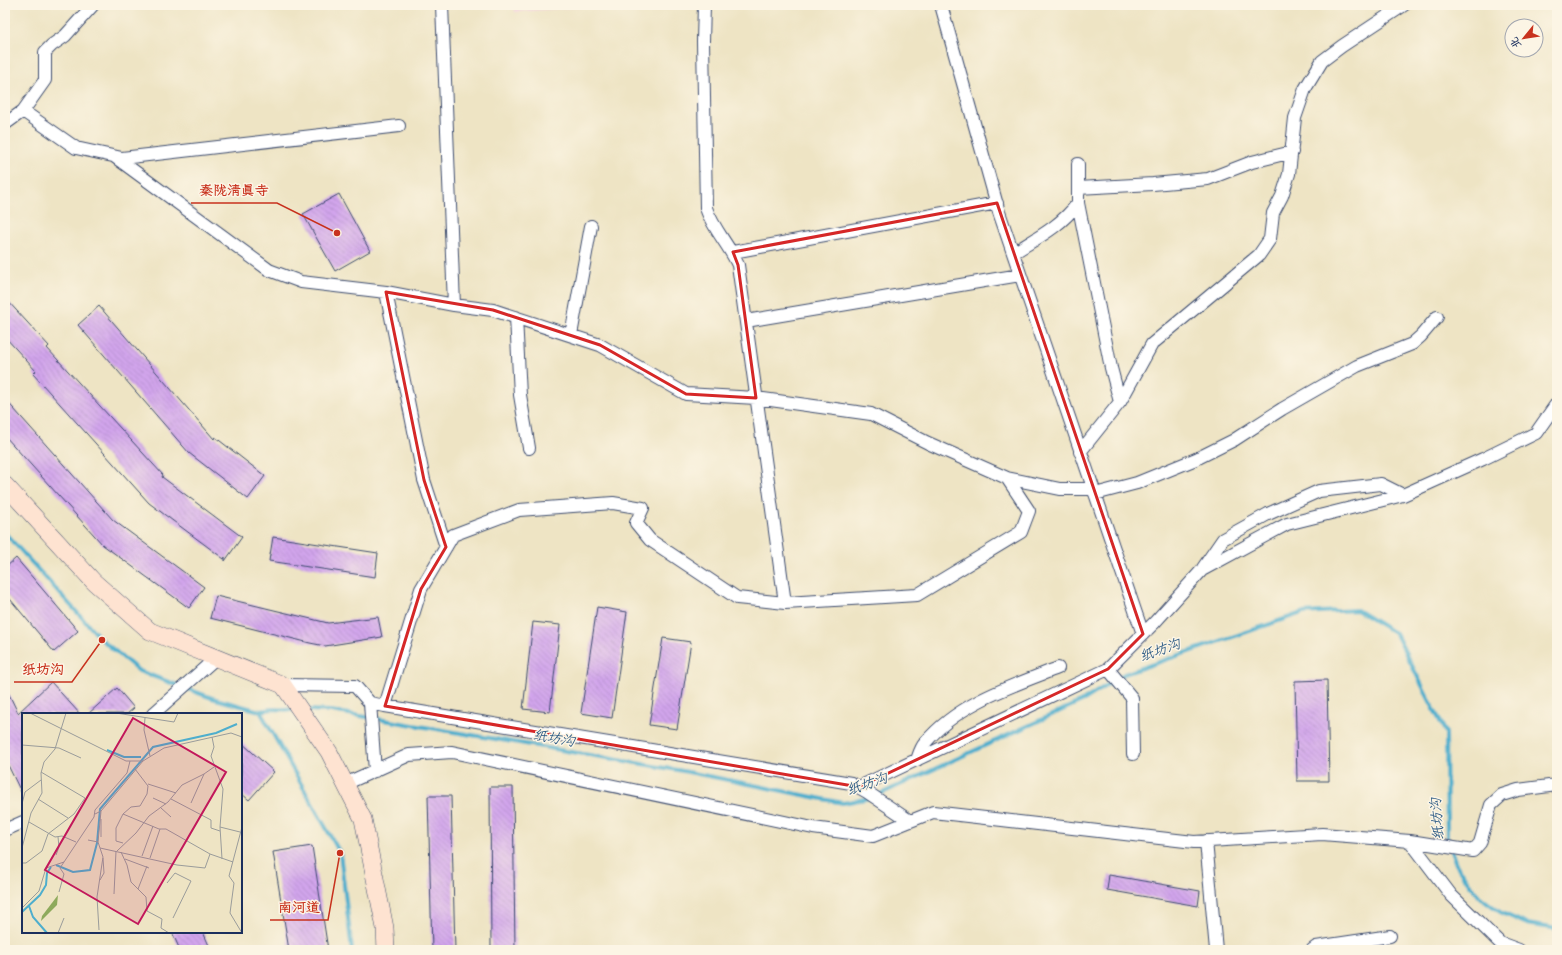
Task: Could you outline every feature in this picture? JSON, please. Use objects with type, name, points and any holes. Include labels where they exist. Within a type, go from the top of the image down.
[{"type":"street","points":[[5,124],[23,111],[45,80],[45,52],[65,36],[93,5]]},
{"type":"street","points":[[442,5],[454,305]]},
{"type":"street","points":[[704,5],[703,42],[706,208],[710,221],[733,252],[738,265],[785,603]]},
{"type":"street","points":[[941,5],[997,203],[1013,253],[1143,634]]},
{"type":"street","points":[[1080,452],[1120,402],[1152,344],[1258,255],[1270,240],[1273,213],[1282,196],[1289,174],[1295,118],[1305,90],[1322,61],[1404,5]]},
{"type":"street","points":[[23,111],[76,148],[122,158],[399,126]]},
{"type":"street","points":[[1078,188],[1208,179],[1252,162],[1292,152]]},
{"type":"street","points":[[116,157],[269,270],[301,282],[386,292],[454,305],[493,310],[600,345],[686,394],[756,398],[871,414],[928,443],[1007,478],[1060,489],[1094,491],[1137,483],[1196,459],[1234,440],[1282,409],[1357,366],[1412,344],[1437,317]]},
{"type":"street","points":[[1078,164],[1078,203],[1111,368],[1120,402]]},
{"type":"street","points":[[733,252],[997,203]]},
{"type":"street","points":[[1013,253],[1056,226],[1068,216],[1078,203]]},
{"type":"street","points":[[571,335],[591,226]]},
{"type":"street","points":[[746,321],[1020,274]]},
{"type":"street","points":[[386,292],[424,480],[446,547]]},
{"type":"street","points":[[516,317],[520,395],[529,448]]},
{"type":"street","points":[[1202,570],[1287,524],[1404,495],[1536,433],[1557,403]]},
{"type":"street","points":[[385,706],[421,589],[453,535],[519,510],[613,503],[643,508],[636,523],[650,540],[737,598],[785,603],[916,595],[1021,532],[1029,511],[1007,478]]},
{"type":"street","points":[[863,789],[917,760],[1115,677],[1143,634],[1202,570],[1223,539],[1268,514],[1319,491],[1381,484],[1404,495]]},
{"type":"street","points":[[5,485],[94,582],[150,631],[217,657],[287,691],[329,752],[364,819],[385,928],[386,950]]},
{"type":"street","points":[[154,713],[217,657]]},
{"type":"street","points":[[917,760],[924,744],[949,720],[985,698],[1058,668]]},
{"type":"street","points":[[1115,677],[1132,698],[1133,754]]},
{"type":"street","points":[[287,691],[355,686],[371,707],[375,770]]},
{"type":"street","points":[[371,707],[385,706],[851,784],[863,789],[910,821]]},
{"type":"street","points":[[345,784],[409,755],[452,752],[813,828],[873,836],[933,812],[1194,842],[1322,834],[1410,841],[1473,851],[1480,843],[1491,805],[1502,795],[1518,790],[1557,785]]},
{"type":"street","points":[[5,830],[22,822]]},
{"type":"street","points":[[1206,841],[1216,950]]},
{"type":"street","points":[[1410,841],[1451,895],[1500,943],[1520,950]]},
{"type":"street","points":[[1312,950],[1316,947],[1390,936]]},
{"type":"highlighted area","points":[[997,203],[1143,634],[1108,669],[859,787],[385,706],[421,589],[446,547],[424,480],[386,292],[493,310],[600,345],[686,394],[756,398],[738,265],[733,252]]},
{"type":"shaded area","points":[[514,5],[608,5],[515,12]]},
{"type":"building","points":[[339,194],[370,251],[335,271],[303,214]]},
{"type":"building","points":[[5,298],[49,346],[47,348],[163,475],[162,477],[242,537],[225,561],[225,557],[224,559],[149,503],[33,374],[36,371],[5,337]]},
{"type":"building","points":[[99,306],[214,439],[215,437],[265,476],[248,499],[189,453],[78,325]]},
{"type":"building","points":[[5,399],[113,520],[204,587],[189,608],[103,545],[5,436]]},
{"type":"building","points":[[273,537],[378,553],[375,577],[269,561]]},
{"type":"building","points":[[16,558],[78,631],[54,652],[5,593],[5,568]]},
{"type":"building","points":[[216,596],[328,623],[378,617],[382,637],[325,646],[310,643],[210,618]]},
{"type":"building","points":[[597,607],[627,612],[612,718],[581,713]]},
{"type":"building","points":[[533,622],[560,625],[550,712],[523,709]]},
{"type":"building","points":[[663,638],[691,642],[677,729],[649,725]]},
{"type":"building","points":[[1327,680],[1329,781],[1297,781],[1295,681]]},
{"type":"building","points":[[51,682],[79,713],[22,713],[22,794],[5,759],[5,686],[18,713]]},
{"type":"building","points":[[117,688],[134,708],[128,713],[89,713]]},
{"type":"building","points":[[242,743],[274,772],[249,800],[242,794]]},
{"type":"building","points":[[490,787],[513,787],[515,950],[491,950]]},
{"type":"building","points":[[428,796],[451,796],[455,950],[432,950]]},
{"type":"building","points":[[312,846],[328,950],[289,950],[273,852]]},
{"type":"building","points":[[1109,875],[1200,891],[1198,906],[1107,890]]},
{"type":"building","points":[[172,933],[203,933],[211,950],[180,950]]},
{"type":"waterway","name":"纸坊沟","points":[[5,533],[102,640],[139,671],[212,698],[260,711],[272,709],[295,710]]},
{"type":"waterway","name":"纸坊沟","points":[[876,796],[1084,700],[1124,674],[1302,613],[1357,610],[1396,634],[1446,733],[1447,839],[1456,864],[1479,896],[1500,912],[1527,924],[1557,929]]},
{"type":"waterway","name":"纸坊沟","points":[[306,710],[331,711],[683,771],[843,803],[870,798]]},
{"type":"waterway","points":[[260,711],[340,853],[352,950]]},
{"type":"place","name":"秦陇清真寺","points":[[337,233]]},
{"type":"place","name":"纸坊沟","points":[[102,640]]},
{"type":"place","name":"南河道","points":[[340,853]]}]
